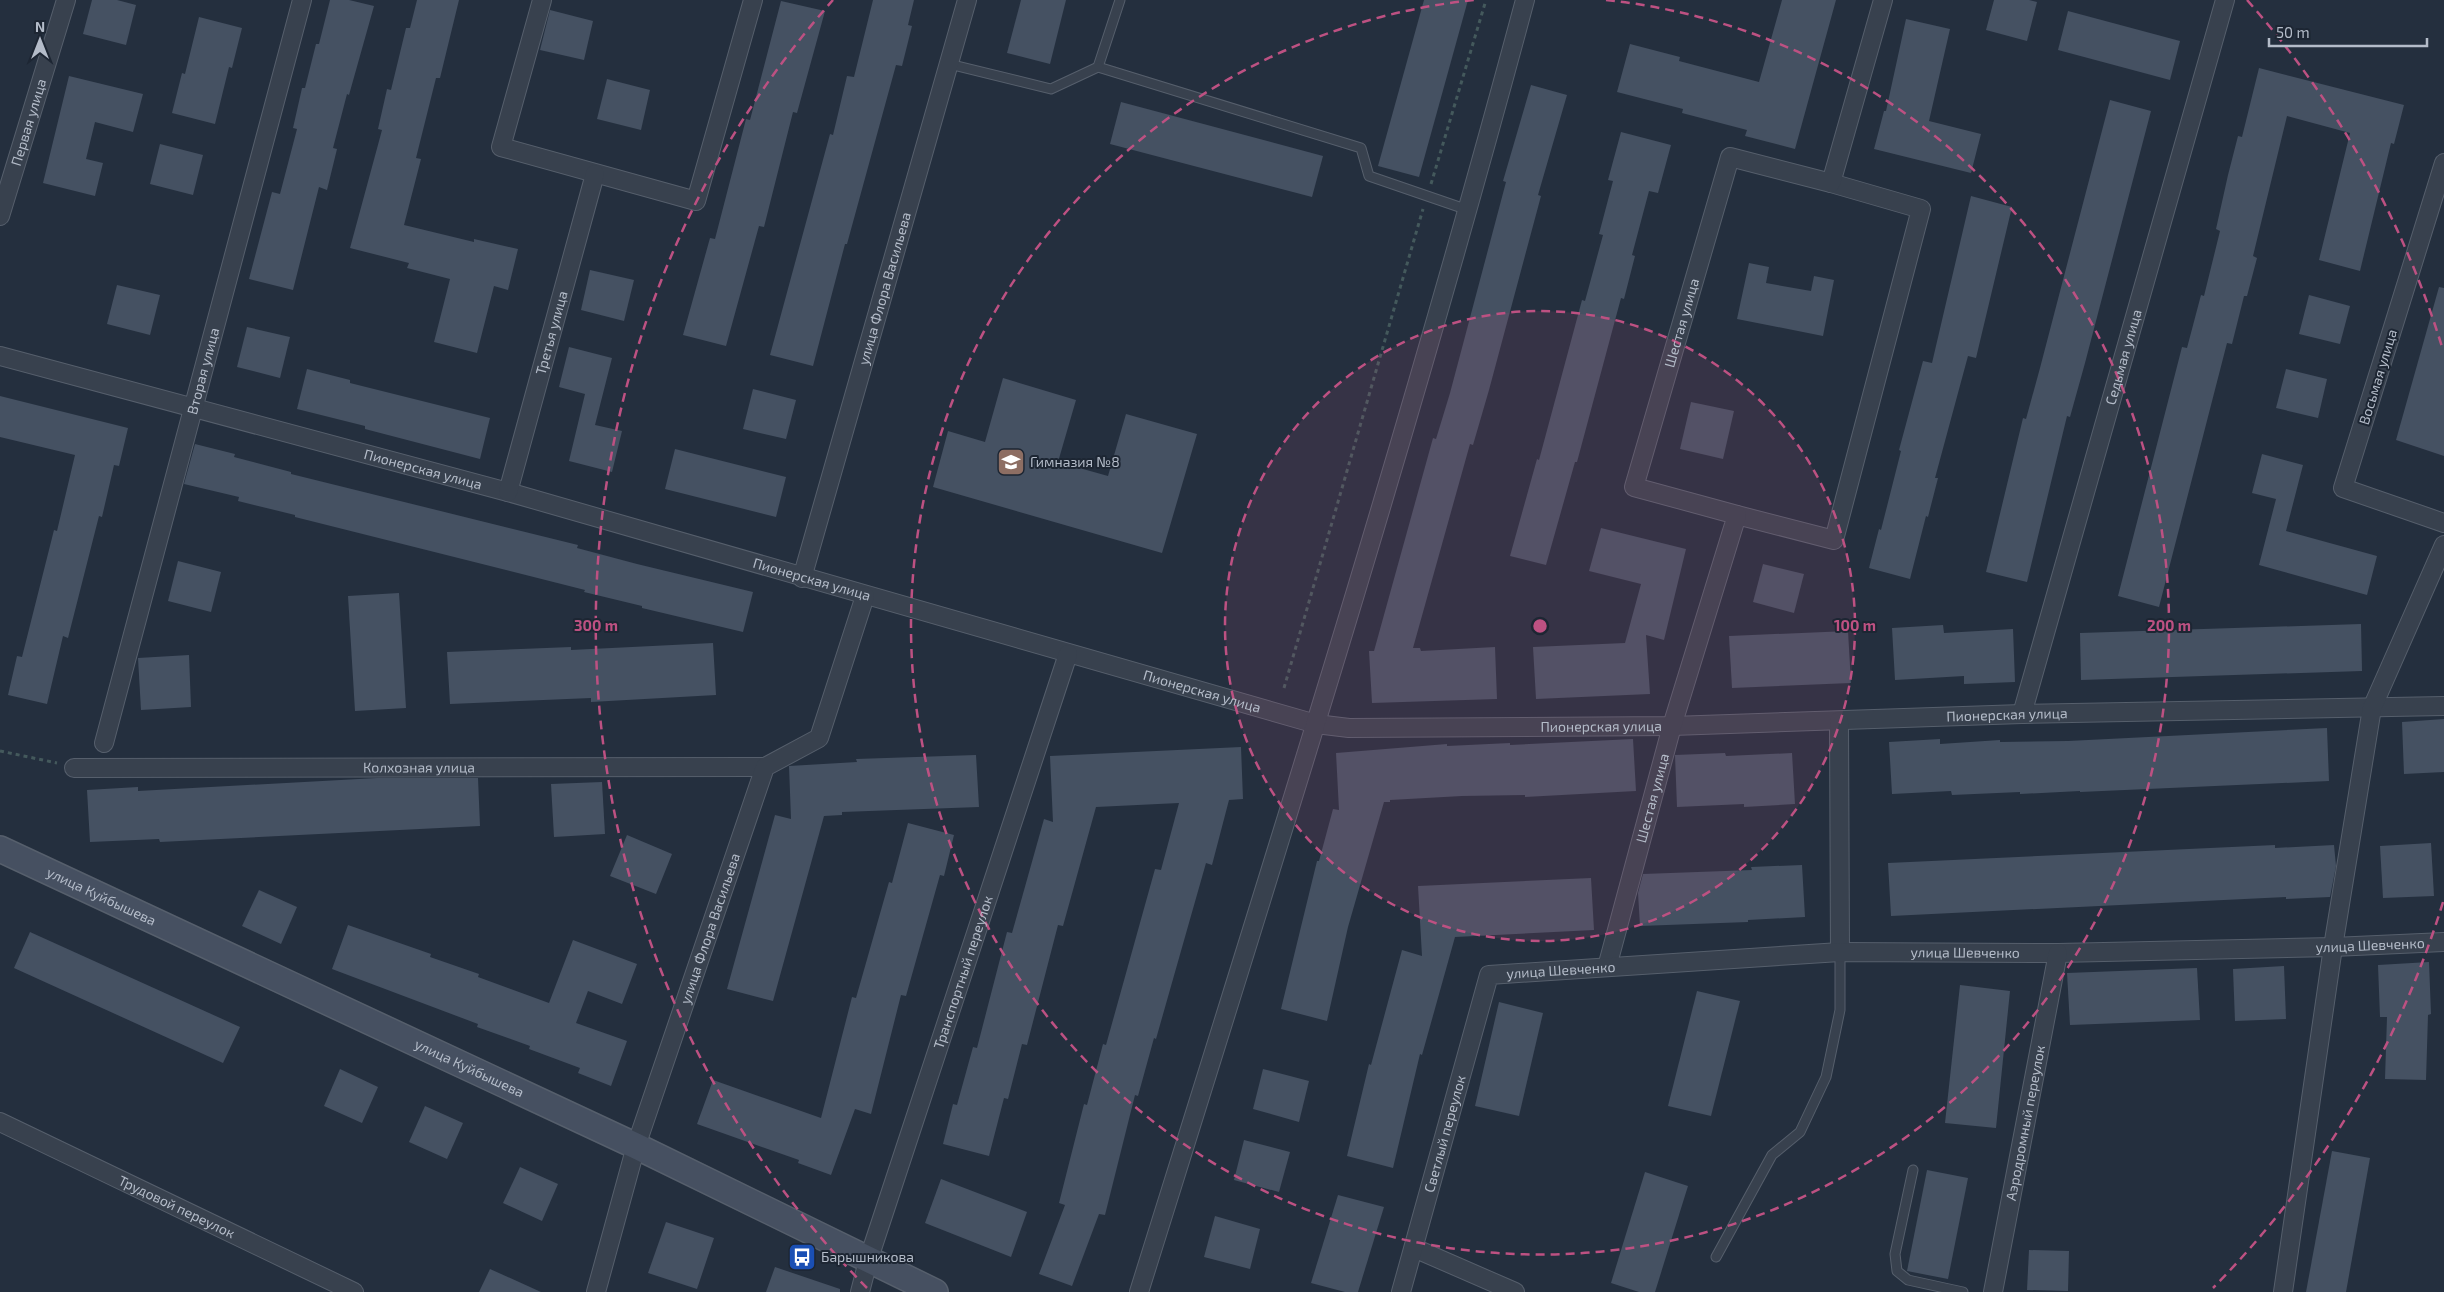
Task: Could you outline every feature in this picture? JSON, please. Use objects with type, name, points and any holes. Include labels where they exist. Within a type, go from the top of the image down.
[{"type":"street","name":"Первая улица","points":[[0,216],[66,0]]},
{"type":"street","name":"Вторая улица","points":[[104,743],[302,0]]},
{"type":"street","points":[[542,0],[501,147],[696,201],[753,0]]},
{"type":"street","name":"улица Флора Васильева","points":[[802,578],[968,0]]},
{"type":"street","points":[[1139,1292],[1316,724],[1469,210],[1525,0]]},
{"type":"street","points":[[1831,183],[1883,0]]},
{"type":"street","name":"Седьмая улица","points":[[2022,714],[2225,0]]},
{"type":"street","name":"Шестая улица","points":[[1730,157],[1831,183],[1921,210],[1834,540],[1634,487],[1730,157]]},
{"type":"street","name":"Восьмая улица","points":[[2444,163],[2344,488],[2444,523]]},
{"type":"street","name":"Третья улица","points":[[508,492],[595,174]]},
{"type":"street","name":"Пионерская улица","points":[[0,356],[508,492],[802,578],[1316,724],[1349,728],[1672,726],[2022,714],[2444,706]]},
{"type":"street","name":"Шестая улица","points":[[1607,967],[1672,726],[1737,515]]},
{"type":"street","points":[[2283,1292],[2333,947],[2372,708],[2444,545]]},
{"type":"street","points":[[765,767],[819,738],[866,596]]},
{"type":"street","name":"Транспортный переулок","points":[[860,1292],[868,1261],[1068,654]]},
{"type":"street","points":[[1839,721],[1840,952]]},
{"type":"street","name":"улица Флора Васильева","points":[[596,1292],[636,1146],[765,767]]},
{"type":"street","name":"Колхозная улица","points":[[74,768],[765,767]]},
{"type":"street","name":"улица Куйбышева","points":[[0,849],[636,1146],[868,1261],[935,1292]]},
{"type":"street","name":"улица Шевченко","points":[[1489,976],[1840,952],[2058,953],[2333,947],[2444,942]]},
{"type":"street","name":"Аэродромный переулок","points":[[1993,1292],[2058,953]]},
{"type":"street","name":"Светлый переулок","points":[[1401,1292],[1489,976]]},
{"type":"street","name":"Трудовой переулок","points":[[0,1122],[354,1292]]},
{"type":"street","points":[[1414,1248],[1516,1292]]},
{"type":"lane","points":[[1098,67],[1120,0]]},
{"type":"lane","points":[[949,64],[1051,89],[1098,67],[1361,148],[1369,176],[1469,210]]},
{"type":"lane","points":[[1716,1257],[1772,1155],[1800,1132],[1826,1077],[1840,1010],[1840,952]]},
{"type":"lane","points":[[1913,1170],[1895,1254],[1897,1271],[1908,1280],[1963,1292]]},
{"type":"path","points":[[1284,688],[1486,0]]},
{"type":"path","points":[[0,751],[74,768]]},
{"type":"building","points":[[92,0],[117,0],[136,5],[126,45],[83,34]]},
{"type":"building","points":[[330,0],[349,0],[374,6],[349,95],[347,94],[333,148],[337,149],[327,190],[319,187],[293,290],[249,279],[272,192],[280,194],[297,129],[293,128],[302,88],[305,88],[316,44],[319,44]]},
{"type":"building","points":[[417,0],[459,0],[440,78],[436,78],[416,158],[421,159],[404,225],[474,242],[474,239],[518,249],[508,290],[494,286],[477,353],[434,342],[450,279],[407,268],[409,263],[350,248],[382,130],[378,129],[387,89],[391,90],[406,28],[410,28]]},
{"type":"building","points":[[873,0],[914,0],[908,25],[912,26],[902,66],[896,65],[847,244],[845,244],[813,366],[770,355],[830,134],[833,135],[847,76],[854,77]]},
{"type":"building","points":[[1021,0],[1066,0],[1050,64],[1007,53]]},
{"type":"building","points":[[1424,0],[1468,0],[1419,177],[1378,166]]},
{"type":"building","points":[[1782,0],[1836,0],[1795,149],[1745,136],[1747,130],[1682,113],[1683,109],[1617,92],[1630,44],[1680,57],[1679,61],[1759,82]]},
{"type":"building","points":[[1994,0],[2029,0],[2037,2],[2027,41],[1986,30]]},
{"type":"building","points":[[781,1],[825,11],[797,113],[793,112],[764,227],[759,226],[726,346],[683,335],[710,238],[715,239],[746,119],[750,120]]},
{"type":"building","points":[[550,10],[593,21],[584,60],[540,50]]},
{"type":"building","points":[[2068,11],[2180,41],[2170,80],[2058,50]]},
{"type":"building","points":[[199,17],[242,28],[232,68],[229,67],[215,124],[172,113],[182,73],[185,74]]},
{"type":"building","points":[[1906,19],[1950,29],[1929,121],[1981,134],[1971,173],[1874,149],[1884,111],[1886,111]]},
{"type":"building","points":[[2259,68],[2404,105],[2394,144],[2391,143],[2360,271],[2319,260],[2350,133],[2287,116],[2253,256],[2257,258],[2247,296],[2244,296],[2232,344],[2227,343],[2159,607],[2118,596],[2182,347],[2187,348],[2201,295],[2204,296],[2220,231],[2216,229],[2228,175],[2238,136],[2242,137]]},
{"type":"building","points":[[69,76],[143,94],[133,132],[95,122],[86,159],[103,163],[95,196],[43,183]]},
{"type":"building","points":[[607,79],[650,90],[641,130],[597,119]]},
{"type":"building","points":[[1531,85],[1567,95],[1538,195],[1541,196],[1489,390],[1473,445],[1470,444],[1413,648],[1420,648],[1421,651],[1495,647],[1497,699],[1372,703],[1369,651],[1374,651],[1433,438],[1436,439],[1450,393],[1506,182],[1503,181]]},
{"type":"building","points":[[2110,100],[2151,111],[2085,363],[2070,417],[2067,416],[2027,582],[1986,572],[2023,418],[2026,419],[2040,368]]},
{"type":"building","points":[[1121,102],[1323,156],[1312,197],[1110,144]]},
{"type":"building","points":[[1621,132],[1671,145],[1658,193],[1649,191],[1632,255],[1635,256],[1624,299],[1621,298],[1577,462],[1575,462],[1546,565],[1510,556],[1537,459],[1539,460],[1582,300],[1585,301],[1603,235],[1599,234],[1613,181],[1608,180]]},
{"type":"building","points":[[160,144],[203,155],[193,195],[150,184]]},
{"type":"building","points":[[1971,196],[2012,207],[1976,358],[1968,356],[1935,478],[1938,478],[1928,517],[1926,516],[1910,579],[1869,568],[1879,529],[1881,530],[1901,451],[1899,450],[1923,361],[1932,363]]},
{"type":"building","points":[[1749,263],[1769,267],[1766,283],[1811,291],[1814,276],[1834,280],[1823,336],[1737,319]]},
{"type":"building","points":[[590,270],[634,280],[624,321],[581,310]]},
{"type":"building","points":[[117,285],[160,295],[150,335],[107,324]]},
{"type":"building","points":[[2439,287],[2444,288],[2444,456],[2396,440]]},
{"type":"building","points":[[2309,295],[2350,306],[2340,344],[2299,334]]},
{"type":"building","points":[[247,327],[290,337],[280,378],[237,367]]},
{"type":"building","points":[[569,347],[612,358],[595,425],[622,431],[612,472],[569,461],[585,394],[559,387]]},
{"type":"building","points":[[307,369],[350,380],[350,383],[490,418],[480,459],[365,429],[365,426],[297,409]]},
{"type":"building","points":[[2286,369],[2327,379],[2318,418],[2276,408]]},
{"type":"building","points":[[1003,378],[1076,400],[1058,462],[1108,476],[1126,414],[1197,434],[1162,553],[933,487],[948,431],[985,442]]},
{"type":"building","points":[[753,389],[796,400],[786,439],[743,429]]},
{"type":"building","points":[[0,396],[128,428],[119,466],[114,465],[102,517],[99,516],[68,638],[63,636],[47,704],[8,695],[17,656],[22,657],[54,530],[57,531],[75,455],[0,437]]},
{"type":"building","points":[[1691,402],[1734,411],[1723,459],[1680,449]]},
{"type":"building","points":[[195,444],[235,454],[234,457],[291,472],[291,474],[578,545],[577,548],[753,592],[743,632],[642,608],[642,606],[584,592],[585,590],[295,517],[295,515],[238,501],[239,497],[184,484]]},
{"type":"building","points":[[675,449],[786,477],[776,517],[665,489]]},
{"type":"building","points":[[2262,454],[2303,465],[2286,531],[2377,556],[2367,595],[2259,565],[2276,499],[2252,493]]},
{"type":"building","points":[[1601,528],[1686,549],[1664,640],[1646,635],[1650,694],[1536,699],[1533,647],[1625,643],[1641,584],[1589,571]]},
{"type":"building","points":[[178,561],[221,572],[211,612],[168,601]]},
{"type":"building","points":[[1763,564],[1804,574],[1794,613],[1753,602]]},
{"type":"building","points":[[399,593],[406,708],[355,711],[348,596]]},
{"type":"building","points":[[2361,624],[2362,671],[2081,680],[2080,633]]},
{"type":"building","points":[[1943,625],[1944,633],[2013,629],[2015,682],[1964,684],[1964,676],[1895,680],[1892,628]]},
{"type":"building","points":[[1848,631],[1851,683],[1732,688],[1729,636]]},
{"type":"building","points":[[713,643],[716,695],[591,702],[591,698],[450,704],[447,652],[571,647],[571,650]]},
{"type":"building","points":[[189,655],[191,707],[141,710],[138,658]]},
{"type":"building","points":[[2444,719],[2444,772],[2404,774],[2402,722]]},
{"type":"building","points":[[2327,728],[2329,781],[2020,794],[2020,792],[1952,795],[1951,791],[1892,794],[1889,742],[1940,739],[1940,744],[2000,740],[2000,742],[2068,741]]},
{"type":"building","points":[[1633,739],[1636,791],[1525,797],[1525,795],[1462,796],[1390,800],[1390,802],[1384,802],[1348,927],[1327,1021],[1281,1009],[1317,861],[1319,861],[1333,809],[1339,810],[1336,753],[1447,744],[1447,746],[1510,743],[1510,745]]},
{"type":"building","points":[[1241,747],[1243,799],[1229,800],[1212,865],[1206,863],[1156,1039],[1154,1038],[1138,1096],[1135,1095],[1105,1215],[1099,1214],[1072,1286],[1039,1274],[1065,1205],[1059,1203],[1084,1104],[1087,1105],[1103,1044],[1106,1045],[1155,869],[1161,870],[1179,803],[1096,807],[1063,926],[1058,925],[1027,1045],[1022,1044],[1008,1099],[1004,1098],[989,1156],[943,1144],[953,1104],[957,1105],[973,1047],[977,1048],[1007,932],[1012,933],[1044,819],[1053,822],[1050,756]]},
{"type":"building","points":[[1725,753],[1726,756],[1792,753],[1795,804],[1744,807],[1744,804],[1677,807],[1675,755]]},
{"type":"building","points":[[976,755],[979,807],[842,812],[842,815],[824,816],[773,1001],[727,989],[775,815],[791,819],[789,766],[857,762],[856,759]]},
{"type":"building","points":[[377,778],[478,778],[480,826],[160,842],[159,839],[90,842],[87,790],[138,787],[138,791]]},
{"type":"building","points":[[602,782],[605,834],[554,837],[551,784]]},
{"type":"building","points":[[908,823],[954,835],[944,876],[940,875],[906,996],[901,995],[871,1114],[855,1109],[831,1175],[798,1163],[799,1160],[697,1124],[713,1080],[821,1118],[852,997],[856,998],[889,882],[892,883]]},
{"type":"building","points":[[627,835],[672,854],[656,894],[610,876]]},
{"type":"building","points":[[2431,843],[2434,896],[2383,898],[2380,846]]},
{"type":"building","points":[[2275,845],[2275,848],[2334,845],[2336,866],[2330,897],[2286,899],[2286,897],[1891,916],[1888,863]]},
{"type":"building","points":[[1802,865],[1805,917],[1748,920],[1748,922],[1640,926],[1638,893],[1643,874],[1752,870],[1751,867]]},
{"type":"building","points":[[1591,878],[1594,930],[1455,937],[1422,1055],[1420,1054],[1393,1168],[1347,1156],[1369,1064],[1371,1065],[1402,950],[1422,956],[1418,886]]},
{"type":"building","points":[[259,890],[297,907],[281,944],[242,926]]},
{"type":"building","points":[[348,925],[431,954],[430,957],[479,974],[478,977],[549,1003],[573,940],[637,964],[622,1004],[588,991],[576,1023],[627,1041],[611,1086],[578,1073],[580,1068],[529,1049],[530,1046],[477,1027],[478,1024],[332,969]]},
{"type":"building","points":[[30,932],[240,1027],[223,1063],[14,968]]},
{"type":"building","points":[[2429,962],[2431,1014],[2428,1015],[2426,1080],[2385,1079],[2387,1017],[2380,1017],[2378,965]]},
{"type":"building","points":[[2284,966],[2286,1019],[2235,1021],[2233,969]]},
{"type":"building","points":[[2197,968],[2200,1020],[2070,1025],[2067,973]]},
{"type":"building","points":[[1960,985],[2010,991],[1996,1128],[1945,1123]]},
{"type":"building","points":[[1697,991],[1740,1001],[1711,1116],[1668,1106]]},
{"type":"building","points":[[1499,1002],[1543,1013],[1519,1116],[1475,1106]]},
{"type":"building","points":[[340,1069],[378,1087],[362,1123],[324,1106]]},
{"type":"building","points":[[1263,1069],[1309,1081],[1299,1122],[1253,1109]]},
{"type":"building","points":[[425,1106],[463,1123],[447,1159],[409,1142]]},
{"type":"building","points":[[1244,1140],[1290,1152],[1279,1192],[1234,1180]]},
{"type":"building","points":[[2332,1151],[2370,1158],[2346,1292],[2306,1292]]},
{"type":"building","points":[[520,1167],[558,1184],[542,1221],[503,1203]]},
{"type":"building","points":[[1927,1170],[1968,1178],[1948,1279],[1907,1271]]},
{"type":"building","points":[[1645,1172],[1688,1186],[1655,1292],[1639,1292],[1611,1283]]},
{"type":"building","points":[[941,1179],[1027,1212],[1011,1257],[925,1223]]},
{"type":"building","points":[[1338,1195],[1384,1207],[1358,1292],[1345,1292],[1311,1283]]},
{"type":"building","points":[[1215,1216],[1260,1229],[1250,1269],[1204,1257]]},
{"type":"building","points":[[666,1222],[714,1238],[697,1289],[648,1273]]},
{"type":"building","points":[[2029,1250],[2069,1251],[2068,1291],[2027,1290]]},
{"type":"building","points":[[775,1267],[840,1289],[840,1292],[766,1292]]},
{"type":"building","points":[[490,1269],[541,1292],[479,1292]]},
{"type":"place","name":"Гимназия №8","points":[[1011,462]]},
{"type":"place","name":"Барышникова","points":[[802,1257]]}]
